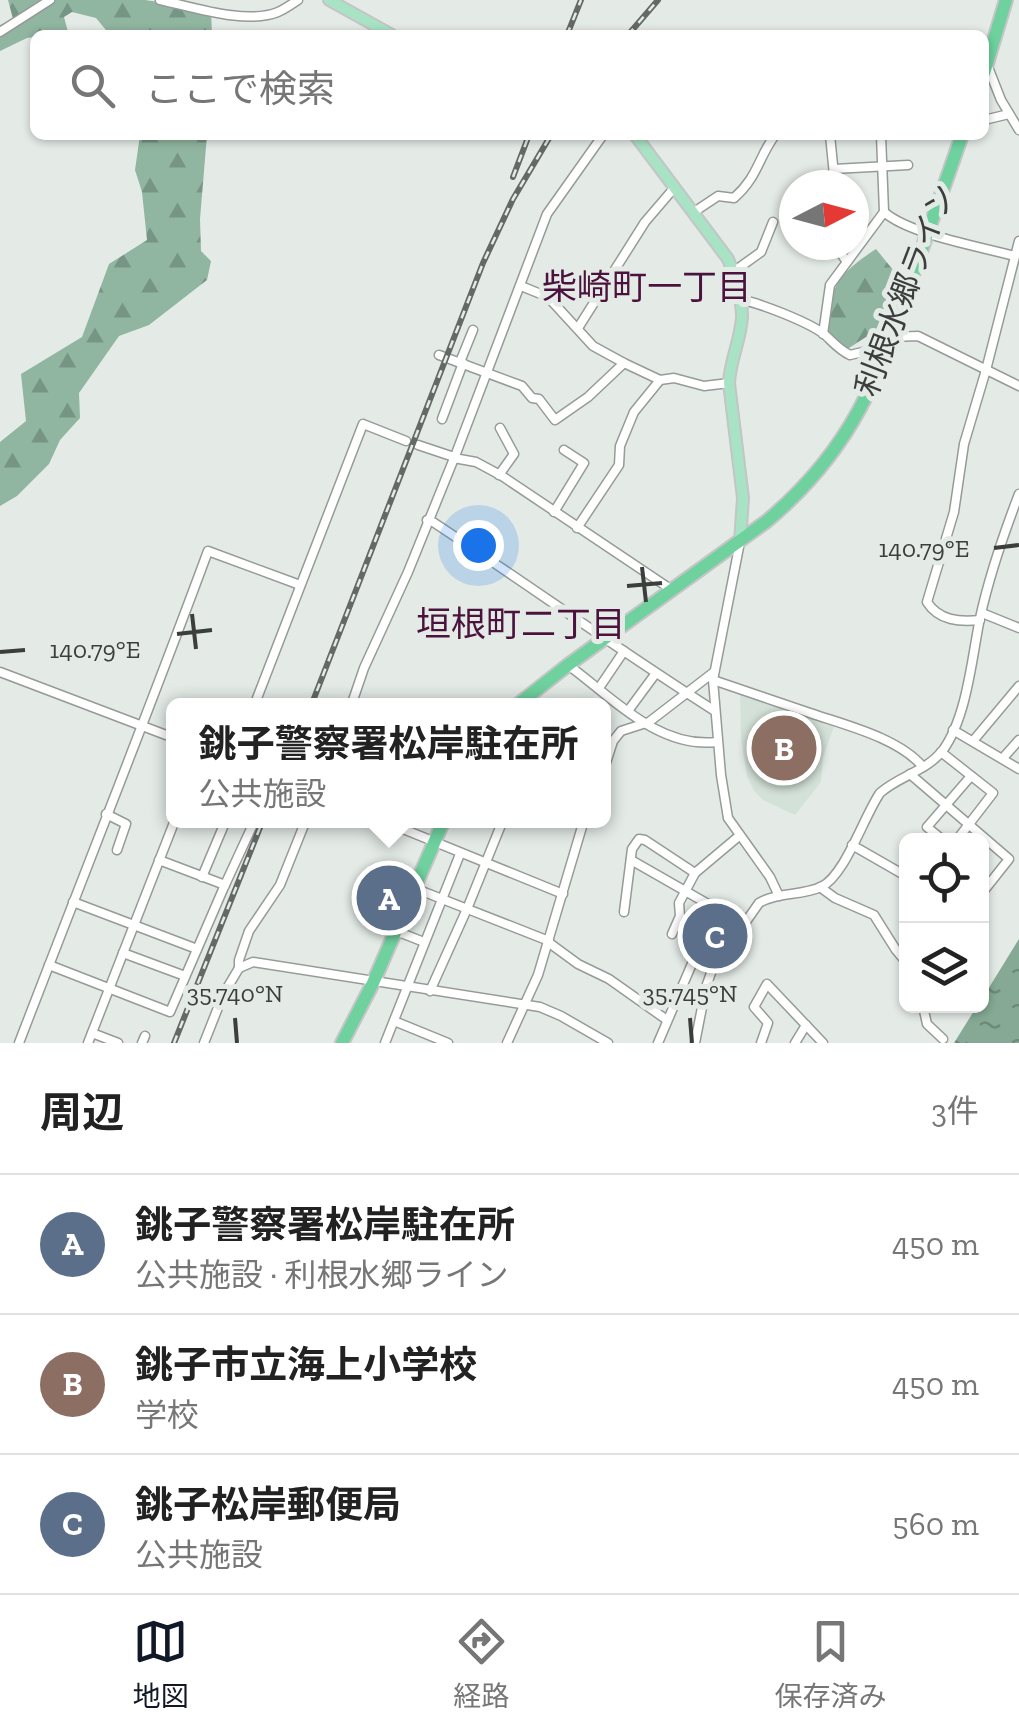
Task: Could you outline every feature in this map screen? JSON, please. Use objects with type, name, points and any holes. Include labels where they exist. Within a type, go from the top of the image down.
[{"type":"highway","points":[[989,56],[1006,0]]},
{"type":"highway","name":"利根水郷ライン","points":[[531,698],[568,665],[786,506],[824,465],[854,420],[890,341],[960,140]]},
{"type":"highway","points":[[342,1043],[440,828]]},
{"type":"main road","points":[[329,0],[383,30]]},
{"type":"main road","points":[[639,140],[728,259],[740,299],[741,322],[730,383],[743,498],[740,542]]},
{"type":"street","points":[[0,32],[50,0]]},
{"type":"street","points":[[160,0],[214,12],[263,16],[298,0]]},
{"type":"street","points":[[989,76],[1019,130]]},
{"type":"street","points":[[989,119],[1009,114]]},
{"type":"street","points":[[354,698],[488,373],[547,214],[599,140]]},
{"type":"street","points":[[694,212],[718,196],[734,198],[739,194],[753,179],[772,140]]},
{"type":"street","points":[[831,140],[834,169],[908,165]]},
{"type":"street","points":[[823,334],[830,285],[884,212],[881,140]]},
{"type":"street","points":[[578,328],[645,222],[675,187]]},
{"type":"street","points":[[884,212],[894,220],[928,232],[1015,256]]},
{"type":"street","points":[[733,272],[761,252],[772,222]]},
{"type":"street","points":[[1019,241],[964,444],[954,512],[928,602],[933,611],[958,622],[981,617],[1019,628]]},
{"type":"street","points":[[521,286],[548,298],[593,346],[660,380],[674,378],[704,386],[730,383]]},
{"type":"street","points":[[740,299],[823,334],[850,355],[918,336],[1019,386]]},
{"type":"street","points":[[442,419],[473,330]]},
{"type":"street","points":[[439,355],[522,386],[555,420],[588,397],[624,363]]},
{"type":"street","points":[[576,528],[619,465],[620,446],[634,412],[660,380]]},
{"type":"street","points":[[257,698],[363,424],[406,440]]},
{"type":"street","points":[[499,474],[514,454],[500,428]]},
{"type":"street","points":[[418,445],[476,462],[499,474],[672,590]]},
{"type":"street","points":[[554,512],[584,463],[564,450]]},
{"type":"street","points":[[694,1043],[712,970],[759,903],[820,887],[835,875],[880,793],[941,752],[953,730],[975,658],[981,617],[1019,494]]},
{"type":"street","points":[[428,520],[715,710]]},
{"type":"street","points":[[740,542],[713,676],[718,742],[728,818],[770,876],[779,896]]},
{"type":"street","points":[[19,1043],[208,551],[300,585]]},
{"type":"street","points":[[598,688],[624,652]]},
{"type":"street","points":[[568,665],[646,724],[694,743],[718,742]]},
{"type":"street","points":[[0,672],[166,735]]},
{"type":"street","points":[[628,710],[656,673]]},
{"type":"street","points":[[611,740],[621,731],[646,724],[685,692],[713,676],[855,728],[900,748],[923,767]]},
{"type":"street","points":[[973,741],[1019,686]]},
{"type":"street","points":[[953,730],[1019,769]]},
{"type":"street","points":[[1004,758],[1019,740]]},
{"type":"street","points":[[941,752],[993,793],[961,833]]},
{"type":"street","points":[[910,774],[979,833]]},
{"type":"street","points":[[934,833],[926,827],[971,776]]},
{"type":"street","points":[[106,814],[126,824],[116,850]]},
{"type":"street","points":[[118,1043],[90,1038],[172,828]]},
{"type":"street","points":[[202,876],[223,828]]},
{"type":"street","points":[[49,965],[170,1012],[252,828]]},
{"type":"street","points":[[239,968],[238,960],[249,931],[280,885],[303,828]]},
{"type":"street","points":[[400,828],[563,894]]},
{"type":"street","points":[[430,992],[468,910],[499,828]]},
{"type":"street","points":[[507,1043],[526,1005],[548,942],[582,828]]},
{"type":"street","points":[[672,934],[680,916],[679,903],[694,873],[739,836]]},
{"type":"street","points":[[624,912],[635,843],[642,839],[694,873]]},
{"type":"street","points":[[989,842],[1009,859],[989,884]]},
{"type":"street","points":[[852,845],[899,872]]},
{"type":"street","points":[[385,1043],[460,854]]},
{"type":"street","points":[[160,860],[224,885]]},
{"type":"street","points":[[631,860],[715,908]]},
{"type":"street","points":[[820,887],[874,915],[899,954]]},
{"type":"street","points":[[414,888],[548,942],[578,964],[610,979],[667,1020]]},
{"type":"street","points":[[73,902],[197,949]]},
{"type":"street","points":[[396,931],[424,942]]},
{"type":"street","points":[[123,953],[186,976]]},
{"type":"street","points":[[658,1043],[694,960],[712,970]]},
{"type":"street","points":[[204,1043],[223,995],[239,968],[253,962],[526,1005],[561,1016],[608,1043]]},
{"type":"street","points":[[760,1043],[768,1023],[754,1008],[767,984],[823,1043]]},
{"type":"street","points":[[925,1013],[927,1024],[943,1039]]},
{"type":"street","points":[[394,1021],[448,1043]]},
{"type":"street","points":[[795,1043],[806,1026]]},
{"type":"shaded area","points":[[740,692],[835,724],[823,757],[821,782],[795,815],[763,800],[747,776]]},
{"type":"green space","points":[[8,0],[145,0],[211,10],[212,30],[106,30],[96,18],[72,12],[64,17],[67,30],[30,30],[30,38],[0,51],[0,25],[13,19]]},
{"type":"green space","points":[[139,140],[207,140],[200,219],[201,251],[211,261],[207,280],[149,325],[119,336],[79,393],[80,418],[60,440],[49,464],[17,496],[0,506],[0,442],[26,421],[21,374],[82,337],[109,264],[147,240],[142,192],[135,170]]},
{"type":"green space","points":[[876,249],[898,276],[902,295],[884,344],[866,337],[846,350],[826,333],[830,304],[843,275],[861,260],[869,260],[869,254]]},
{"type":"water","points":[[1019,939],[1019,1043],[954,1043],[973,1013],[989,1013],[989,988]]},
{"type":"railway","points":[[569,30],[581,0]]},
{"type":"railway","points":[[632,30],[658,0]]},
{"type":"railway","points":[[513,177],[527,140]]},
{"type":"railway","points":[[314,698],[483,263],[513,199],[548,140]]},
{"type":"railway","points":[[174,1043],[260,828]]},
{"type":"place","name":"銚子市立海上小学校","points":[[784,748]]},
{"type":"place","name":"銚子警察署松岸駐在所","points":[[389,898]]},
{"type":"place","name":"銚子松岸郵便局","points":[[715,936]]},
{"type":"district","name":"柴崎町一丁目","points":[[647,287]]},
{"type":"district","name":"垣根町二丁目","points":[[521,624]]}]
